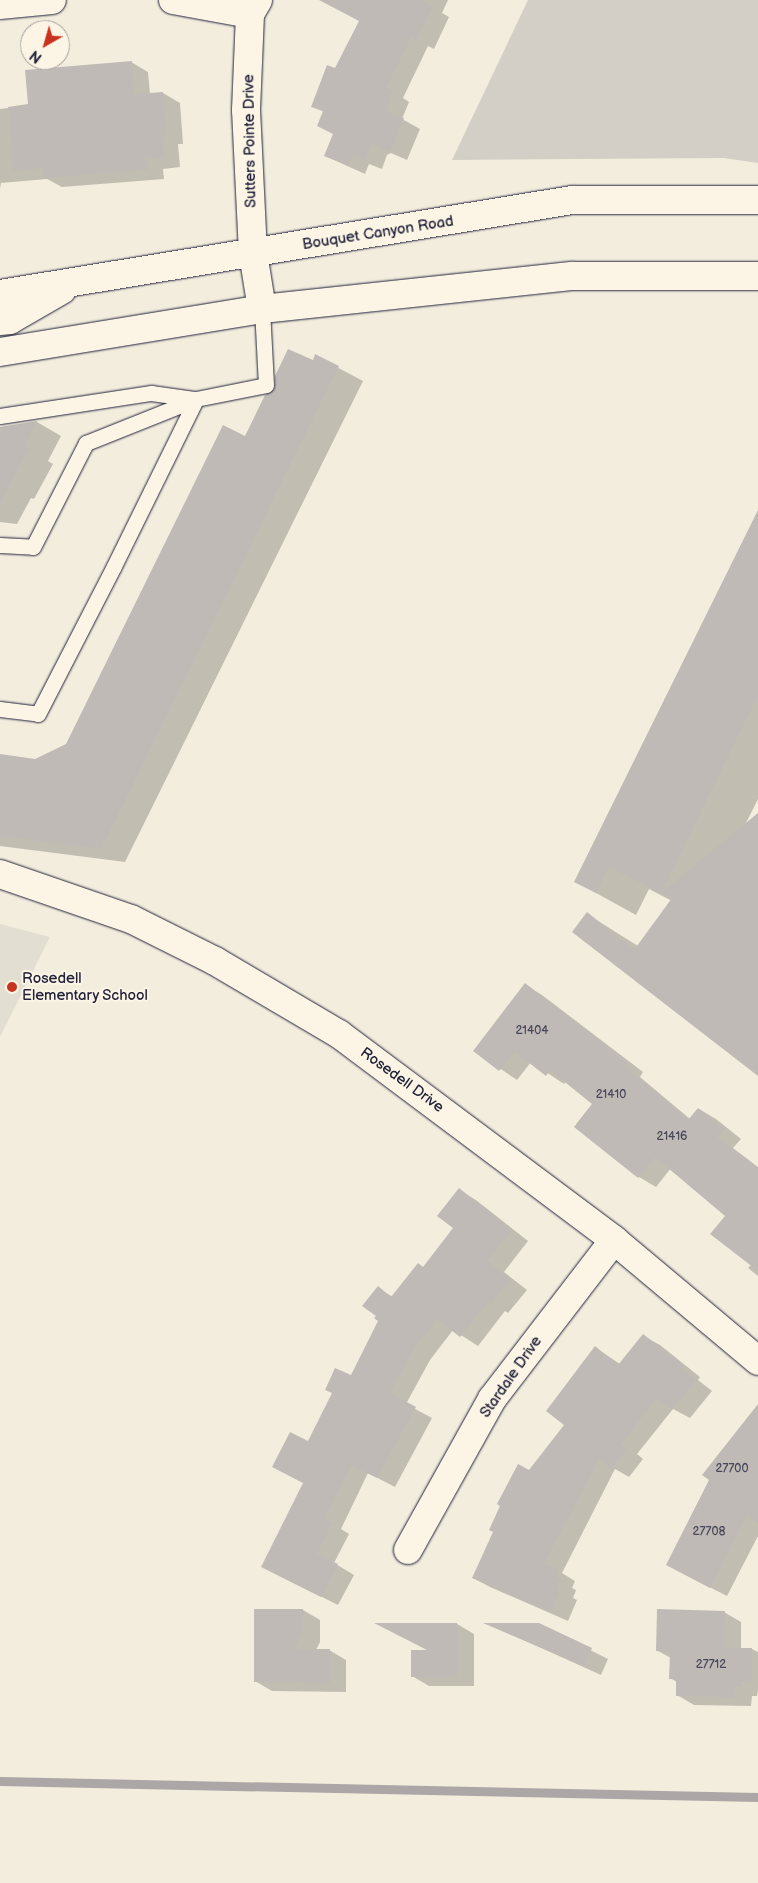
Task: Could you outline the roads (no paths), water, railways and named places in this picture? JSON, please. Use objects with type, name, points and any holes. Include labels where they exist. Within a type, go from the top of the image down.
[{"type":"main road","points":[[0,5],[52,0]]},
{"type":"main road","points":[[173,0],[254,7]]},
{"type":"main road","name":"Sutters Pointe Drive","points":[[254,7],[246,110],[253,253],[262,309]]},
{"type":"main road","name":"Bouquet Canyon Road","points":[[0,294],[572,200],[758,200]]},
{"type":"main road","points":[[0,352],[262,309],[573,276],[758,276]]},
{"type":"main road","points":[[0,321],[10,320],[79,281]]},
{"type":"main road","name":"Rosedell Drive","points":[[0,874],[131,919],[215,961],[339,1034],[614,1240],[758,1361]]},
{"type":"main road","name":"Stardale Drive","points":[[408,1550],[492,1399],[614,1240]]},
{"type":"lane","points":[[0,545],[33,547],[86,443],[196,399],[266,385],[262,309]]},
{"type":"lane","points":[[0,416],[150,393],[196,399]]},
{"type":"lane","points":[[0,709],[38,714],[114,566],[196,399]]},
{"type":"waterway","points":[[0,1781],[758,1797]]},
{"type":"place","name":"Rosedell Elementary School","points":[[12,987]]}]
